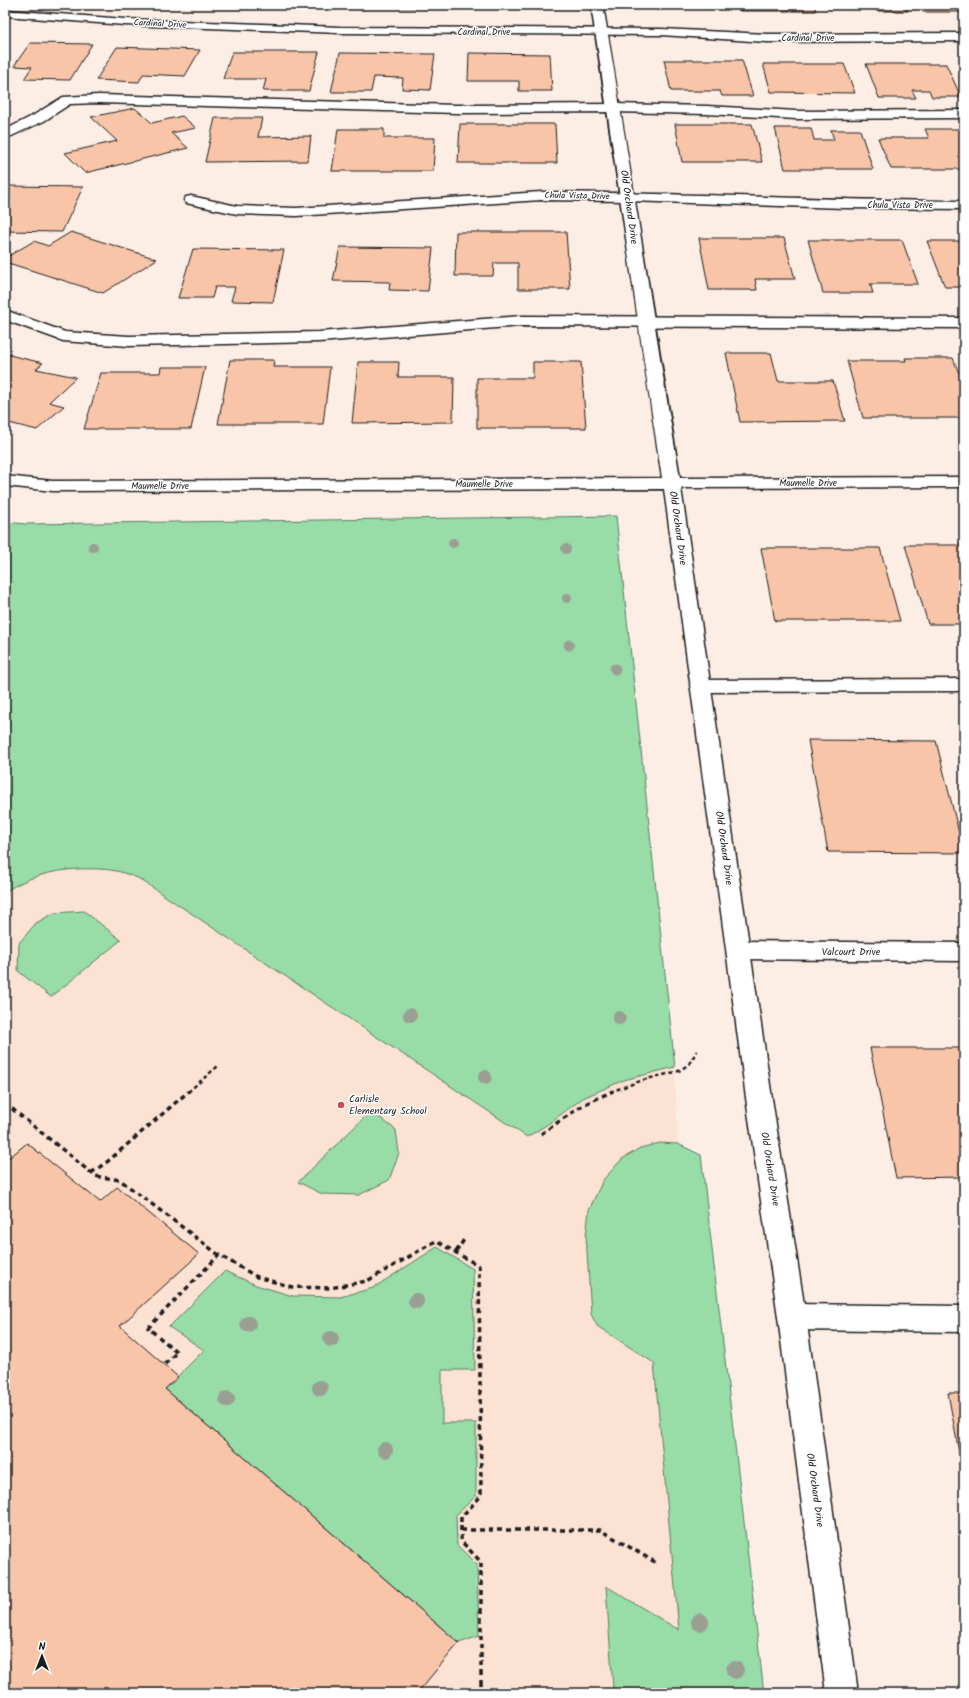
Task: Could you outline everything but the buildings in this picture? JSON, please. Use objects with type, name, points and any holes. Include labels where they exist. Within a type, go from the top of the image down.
[{"type":"street","name":"Old Orchard Drive","points":[[597,5],[628,197],[645,321],[671,483],[739,950],[792,1317],[842,1693]]},
{"type":"street","name":"Cardinal Drive","points":[[5,13],[125,22],[227,27],[340,30],[660,32],[767,38],[964,37]]},
{"type":"street","points":[[5,135],[39,118],[68,100],[99,99],[457,109],[614,108],[707,110],[796,115],[964,114]]},
{"type":"street","name":"Chula Vista Drive","points":[[191,200],[237,210],[265,212],[296,212],[541,196],[964,206]]},
{"type":"street","points":[[5,315],[63,336],[129,341],[319,337],[520,321],[964,323]]},
{"type":"street","name":"Maumelle Drive","points":[[5,481],[53,486],[964,482]]},
{"type":"street","points":[[700,686],[964,685]]},
{"type":"street","name":"Valcourt Drive","points":[[739,950],[964,952]]},
{"type":"street","points":[[792,1317],[964,1319]]},
{"type":"path","points":[[542,1134],[560,1119],[588,1102],[617,1089],[681,1069],[689,1064],[697,1051]]},
{"type":"path","points":[[91,1173],[108,1162],[218,1066]]},
{"type":"path","points":[[5,1103],[91,1173],[96,1176],[120,1180],[220,1255],[257,1277],[292,1287],[330,1288],[367,1281],[436,1241],[479,1266],[481,1496],[461,1517],[461,1541],[481,1562],[482,1693]]},
{"type":"path","points":[[456,1252],[465,1238]]},
{"type":"path","points":[[165,1364],[177,1352],[148,1328],[220,1255]]},
{"type":"path","points":[[461,1530],[600,1530],[655,1562]]},
{"type":"shaded area","name":"Carlisle Elementary School","points":[[616,516],[675,1067],[678,1144],[735,1693],[5,1693],[5,522],[26,524]]},
{"type":"green space","points":[[616,516],[675,1067],[624,1080],[583,1098],[548,1124],[527,1137],[138,878],[111,870],[70,870],[29,879],[5,892],[5,522],[26,524]]},
{"type":"green space","points":[[84,911],[121,940],[51,997],[18,971],[19,943],[36,923],[54,913]]},
{"type":"green space","points":[[371,1111],[396,1130],[399,1153],[389,1180],[359,1195],[322,1194],[298,1182]]},
{"type":"green space","points":[[660,1143],[678,1144],[701,1155],[764,1693],[619,1693],[613,1689],[606,1586],[679,1630],[654,1363],[597,1326],[591,1314],[586,1236],[589,1210],[603,1180],[622,1159],[640,1148]]},
{"type":"green space","points":[[437,1247],[473,1269],[475,1370],[442,1370],[442,1423],[476,1423],[476,1496],[456,1515],[457,1545],[477,1565],[479,1636],[459,1643],[165,1389],[204,1350],[169,1327],[225,1271],[256,1285],[293,1296],[340,1297],[373,1288]]},
{"type":"place","name":"Carlisle Elementary School","points":[[341,1105]]}]
